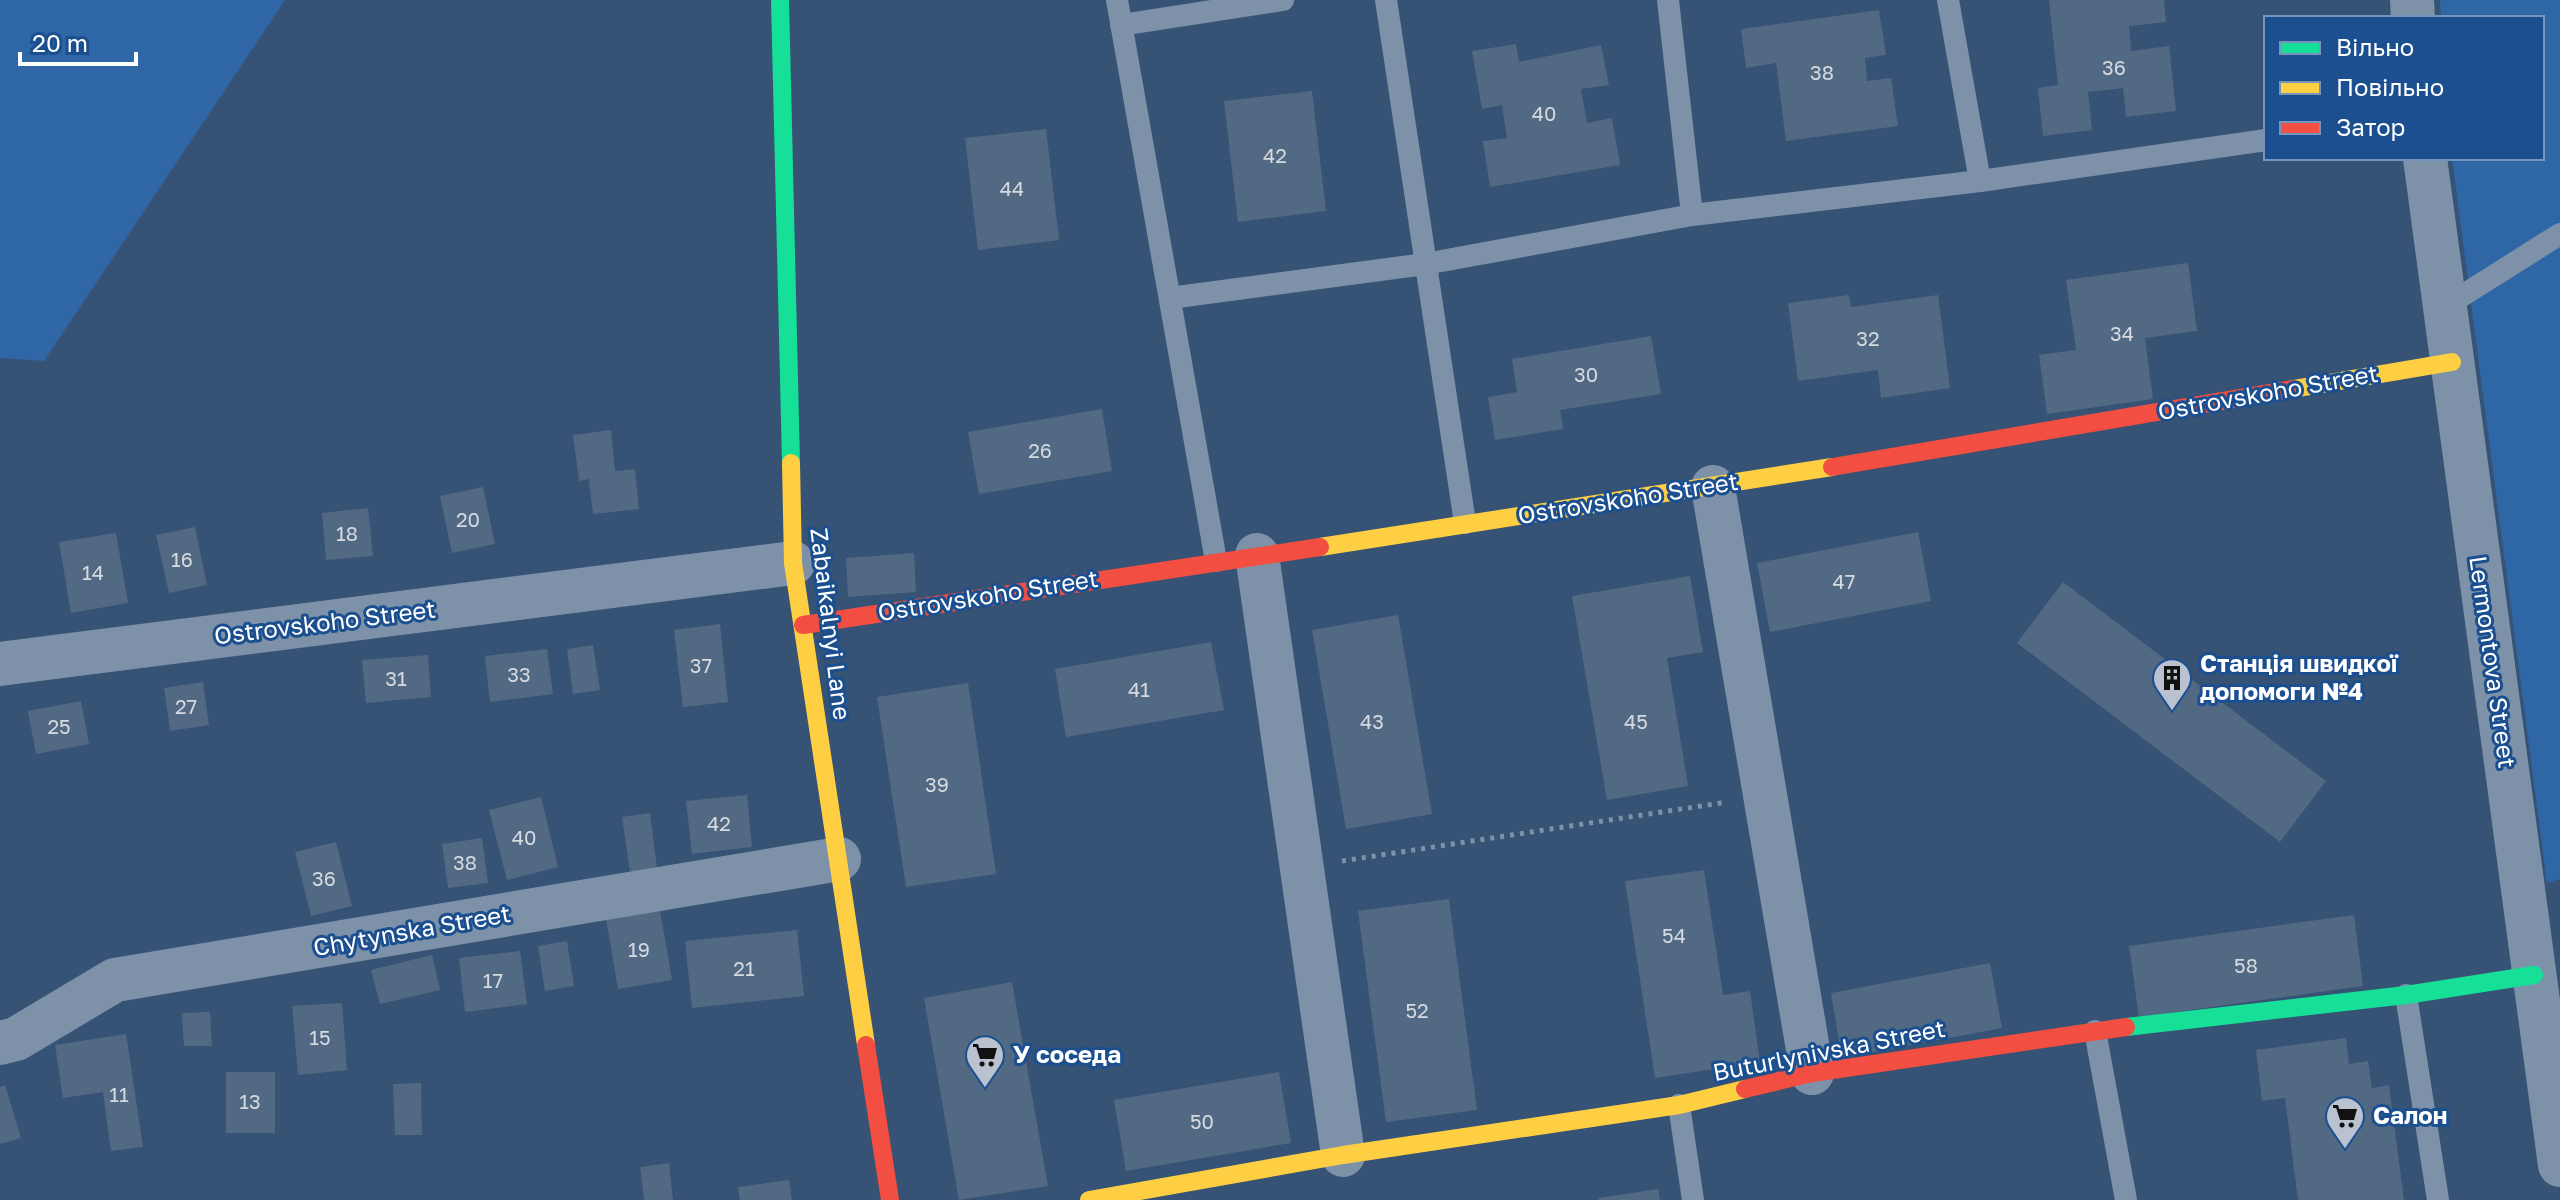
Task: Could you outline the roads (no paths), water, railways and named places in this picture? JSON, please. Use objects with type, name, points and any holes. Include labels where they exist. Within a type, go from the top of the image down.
[{"type":"street","name":"Zabaikalnyi Lane","points":[[780,0],[793,563],[890,1200]]},
{"type":"street","name":"Lermontova Street","points":[[2425,160],[2560,1165]]},
{"type":"street","name":"Ostrovskoho Street","points":[[803,625],[1713,487],[2452,362]]},
{"type":"street","points":[[1713,487],[1812,1073]]},
{"type":"street","points":[[1236,558],[1301,867],[1343,1155]]},
{"type":"street","name":"Ostrovskoho Street","points":[[0,664],[793,563]]},
{"type":"street","name":"Chytynska Street","points":[[0,1043],[16,1039],[115,980],[839,859]]},
{"type":"street","name":"Buturlynivska Street","points":[[1089,1200],[1343,1155],[1679,1105],[1812,1073],[2095,1031],[2406,995],[2534,975]]},
{"type":"lane","points":[[1117,0],[1170,298],[1236,558]]},
{"type":"lane","points":[[1121,25],[1283,0]]},
{"type":"lane","points":[[1386,0],[1465,523]]},
{"type":"lane","points":[[1668,0],[1692,215]]},
{"type":"lane","points":[[1948,0],[1980,181]]},
{"type":"lane","points":[[1170,298],[1425,264],[1692,215],[1980,181],[2264,140]]},
{"type":"lane","points":[[2446,306],[2560,234]]},
{"type":"lane","points":[[2406,995],[2438,1200]]},
{"type":"lane","points":[[2095,1031],[2126,1200]]},
{"type":"lane","points":[[1679,1105],[1693,1200]]},
{"type":"place","name":"Станція швидкої допомоги №4","points":[[2172,712]]},
{"type":"place","name":"У соседа","points":[[985,1089]]},
{"type":"place","name":"Салон","points":[[2345,1150]]}]
